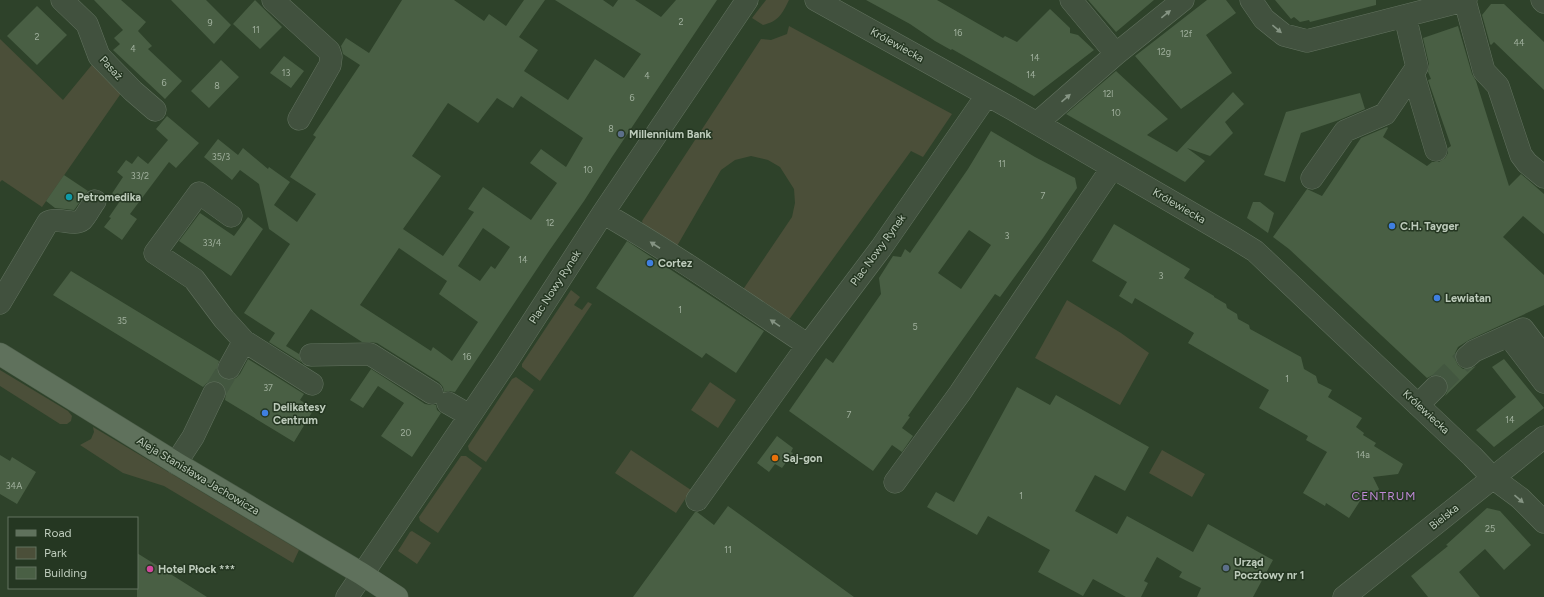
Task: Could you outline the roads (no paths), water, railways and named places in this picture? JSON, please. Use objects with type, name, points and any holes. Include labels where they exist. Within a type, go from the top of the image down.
[{"type":"main road","name":"Aleja Stanisława Jachowicza","points":[[0,354],[176,463],[362,574],[397,597]]},
{"type":"street","name":"Pasaż","points":[[62,0],[87,24],[99,56],[133,91],[155,110]]},
{"type":"street","points":[[273,0],[327,49],[331,57],[330,65],[299,119]]},
{"type":"street","name":"Plac Nowy Rynek","points":[[347,597],[505,364],[603,213],[747,0]]},
{"type":"street","name":"Królewiecka","points":[[816,0],[1037,123],[1255,251],[1418,404],[1493,478],[1520,498],[1544,522]]},
{"type":"street","points":[[1071,0],[1116,54]]},
{"type":"street","points":[[1037,123],[1116,54],[1183,0]]},
{"type":"street","points":[[1251,0],[1264,18],[1284,35],[1307,41],[1417,9],[1466,0],[1484,71],[1498,86],[1521,155],[1527,163],[1544,177]]},
{"type":"street","points":[[1312,178],[1345,131],[1385,114],[1418,67],[1417,9]]},
{"type":"street","points":[[1413,73],[1436,150]]},
{"type":"street","name":"Plac Nowy Rynek","points":[[697,500],[808,345],[881,248],[987,95]]},
{"type":"street","points":[[895,482],[960,393],[1112,168]]},
{"type":"street","points":[[231,216],[199,193],[155,253],[194,279],[224,319],[244,341],[312,384]]},
{"type":"street","points":[[0,303],[48,222],[53,220],[80,221],[95,201]]},
{"type":"street","points":[[603,213],[724,289],[808,345]]},
{"type":"street","points":[[1467,356],[1474,351],[1522,329],[1544,357]]},
{"type":"street","points":[[1509,335],[1544,382]]},
{"type":"street","points":[[229,368],[244,341]]},
{"type":"street","points":[[311,355],[370,354],[469,415]]},
{"type":"street","points":[[1418,404],[1436,387]]},
{"type":"street","points":[[176,463],[194,438],[214,393]]},
{"type":"street","name":"Bielska","points":[[1344,597],[1544,438]]},
{"type":"tunnel","points":[[1436,387],[1467,357]]},
{"type":"tunnel","points":[[214,393],[229,368]]},
{"type":"place","name":"Millennium Bank","points":[[621,134]]},
{"type":"place","name":"Petromedika","points":[[69,197]]},
{"type":"place","name":"C.H. Tayger","points":[[1392,226]]},
{"type":"place","name":"Cortez","points":[[650,263]]},
{"type":"place","name":"Lewiatan","points":[[1437,298]]},
{"type":"place","name":"Delikatesy Centrum","points":[[265,413]]},
{"type":"place","name":"Saj-gon","points":[[775,458]]},
{"type":"place","name":"Urząd Pocztowy nr 1","points":[[1226,568]]},
{"type":"place","name":"Hotel Płock ***","points":[[150,569]]},
{"type":"district","name":"CENTRUM","points":[[1384,496]]}]
